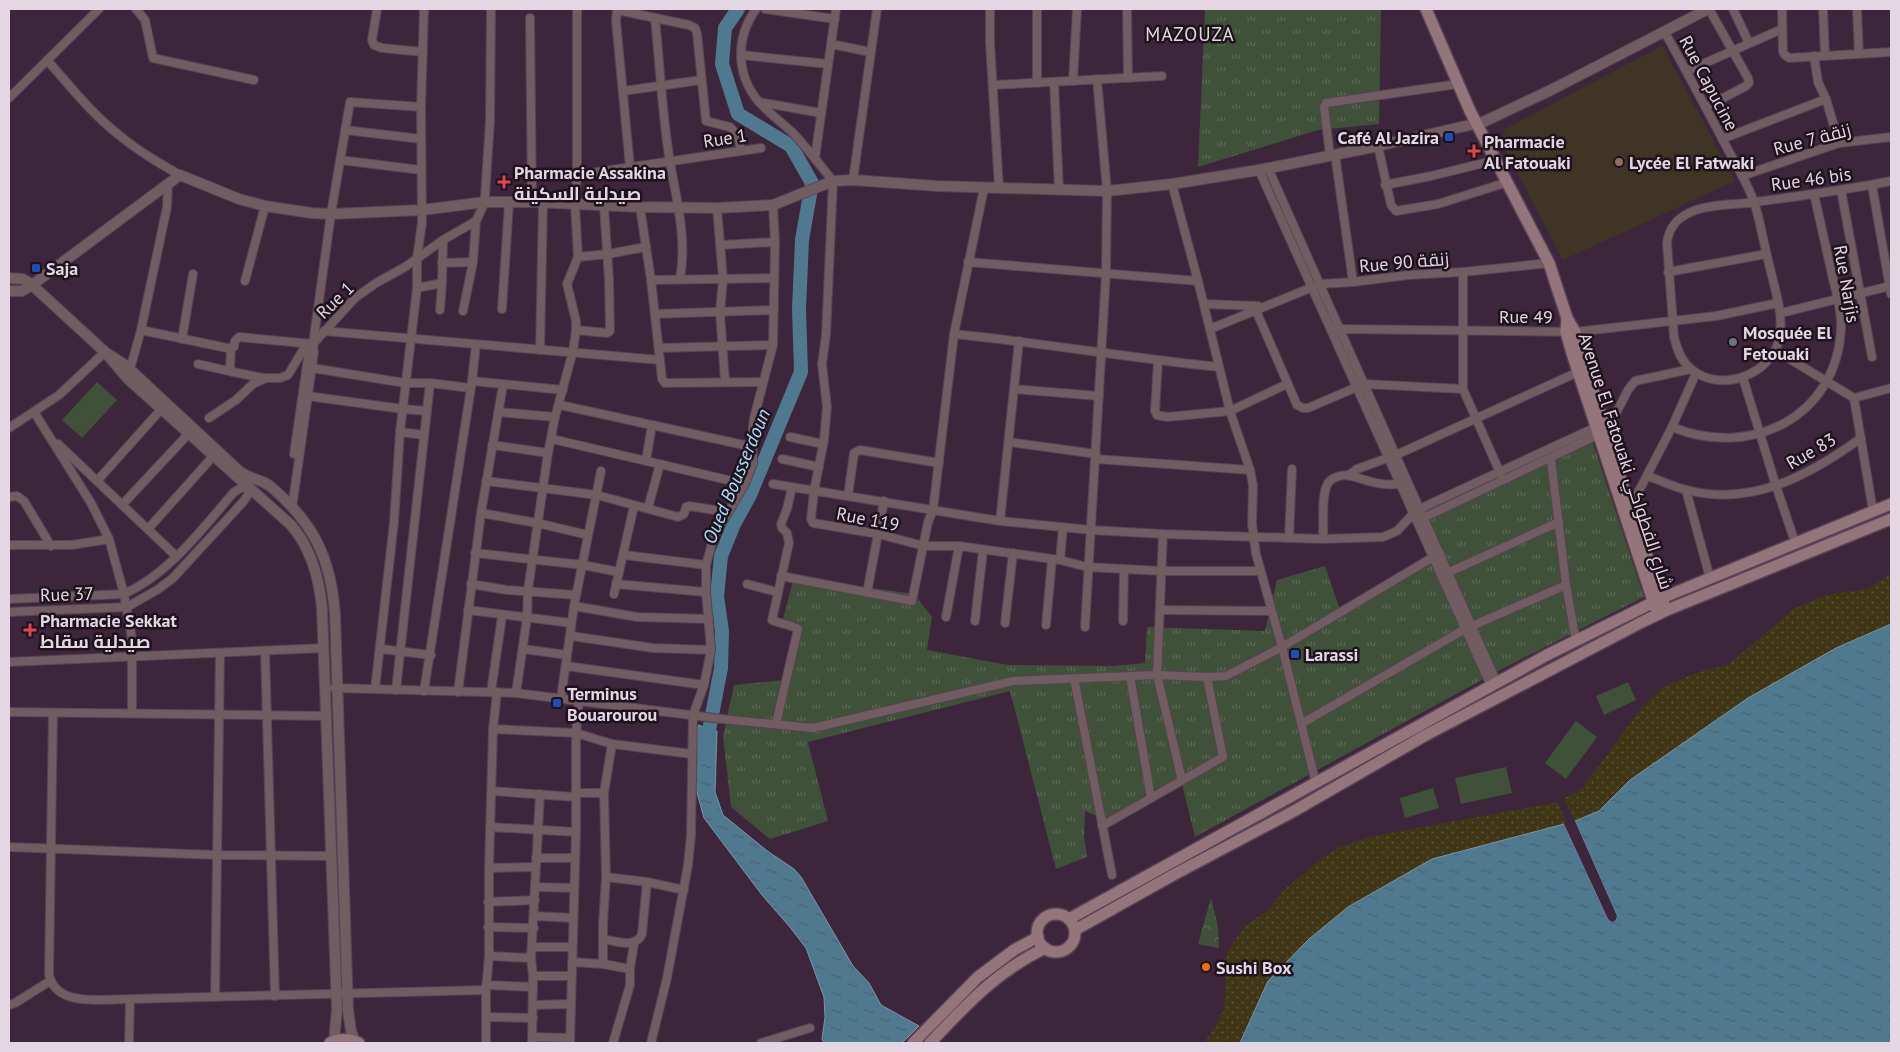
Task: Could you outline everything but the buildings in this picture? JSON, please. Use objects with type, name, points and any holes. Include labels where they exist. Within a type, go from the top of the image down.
[{"type":"main road","name":"Avenue El Fatouaki شارع الفطواكي","points":[[1426,9],[1476,124],[1549,263],[1603,428],[1627,514],[1662,612]]},
{"type":"main road","name":"Avenue El Fatouaki شارع الفطواكي","points":[[1571,332],[1578,372],[1603,428]]},
{"type":"main road","points":[[1069,918],[1075,930],[1074,940],[1065,950],[1051,952],[1045,948],[1038,937],[1041,922],[1049,915],[1056,914],[1069,918],[1494,684],[1657,600],[1891,504]]},
{"type":"main road","points":[[1075,930],[1294,811],[1426,735],[1662,612],[1891,519]]},
{"type":"main road","points":[[930,1043],[949,1014],[978,977],[1014,950],[1038,937]]},
{"type":"main road","points":[[913,1043],[1004,972],[1045,948]]},
{"type":"main road","points":[[332,1042],[340,1040],[357,1042]]},
{"type":"street","points":[[9,98],[99,9]]},
{"type":"street","points":[[136,9],[146,20],[153,58],[254,80]]},
{"type":"street","points":[[376,9],[372,40],[374,45],[382,48],[423,52]]},
{"type":"street","points":[[375,690],[394,522],[405,383],[417,288],[417,258],[422,210],[421,107],[424,9]]},
{"type":"street","points":[[463,311],[473,262],[476,221],[484,202],[490,120],[491,9]]},
{"type":"street","points":[[516,693],[523,650],[528,590],[542,488],[555,417],[560,405],[576,330],[576,321],[567,284],[578,257],[574,206],[577,175],[577,9]]},
{"type":"street","points":[[756,9],[745,26],[742,35],[741,55],[746,81],[759,102],[793,133],[833,181]]},
{"type":"street","points":[[765,9],[834,20]]},
{"type":"street","points":[[815,158],[836,9]]},
{"type":"street","points":[[853,180],[877,9]]},
{"type":"street","points":[[990,9],[999,188]]},
{"type":"street","points":[[1037,9],[1037,83]]},
{"type":"street","points":[[1073,81],[1077,9]]},
{"type":"street","points":[[1127,9],[1128,78]]},
{"type":"street","points":[[47,60],[88,108],[118,135],[180,175],[238,199],[311,214],[422,210],[484,202],[680,208],[773,205],[833,181],[853,180],[984,188],[1107,191],[1172,184],[1263,169],[1476,124],[1549,91],[1707,9],[1749,82],[1746,86],[1706,107]]},
{"type":"street","points":[[1733,9],[1749,43]]},
{"type":"street","points":[[1782,9],[1783,52],[1791,58],[1891,52]]},
{"type":"street","points":[[1823,9],[1825,55]]},
{"type":"street","points":[[1857,9],[1859,54]]},
{"type":"street","points":[[630,168],[616,21],[617,10],[695,28],[706,121],[730,126],[738,136],[741,151]]},
{"type":"street","points":[[530,18],[532,202]]},
{"type":"street","points":[[655,18],[670,162],[680,208],[683,261],[680,279]]},
{"type":"street","points":[[1687,71],[1782,29]]},
{"type":"street","name":"Rue Capucine","points":[[1664,31],[1706,107],[1754,202],[1781,313]]},
{"type":"street","points":[[831,44],[870,52]]},
{"type":"street","points":[[741,55],[828,64]]},
{"type":"street","points":[[1814,56],[1818,82],[1826,99],[1839,143]]},
{"type":"street","points":[[993,85],[1162,76]]},
{"type":"street","points":[[623,91],[702,80]]},
{"type":"street","points":[[1085,627],[1087,567],[1096,457],[1106,273],[1107,191],[1096,80]]},
{"type":"street","points":[[1054,82],[1059,190]]},
{"type":"street","points":[[1353,282],[1324,108],[1326,103],[1458,84]]},
{"type":"street","points":[[1722,139],[1826,99]]},
{"type":"street","points":[[292,508],[331,214],[350,102],[421,107]]},
{"type":"street","points":[[759,102],[821,113]]},
{"type":"street","points":[[345,130],[421,139]]},
{"type":"street","name":"Rue 7 زنقة","points":[[1742,176],[1839,143],[1891,137]]},
{"type":"street","points":[[1378,146],[1386,185],[1394,210],[1399,211],[1438,204],[1508,182]]},
{"type":"street","name":"Rue 1","points":[[577,175],[760,148]]},
{"type":"street","points":[[340,160],[421,170]]},
{"type":"street","points":[[1386,185],[1496,160]]},
{"type":"street","points":[[1263,169],[1315,286],[1332,333],[1419,515],[1494,684]]},
{"type":"street","points":[[9,291],[22,291],[32,285],[180,175]]},
{"type":"street","name":"Rue 119","points":[[833,181],[826,335],[822,364],[827,407],[823,444],[810,519],[813,523],[878,534],[924,546],[959,546],[1056,560],[1087,567],[1162,571],[1260,571]]},
{"type":"street","name":"Rue 46 bis","points":[[1693,371],[1684,362],[1677,347],[1673,322],[1668,272],[1668,238],[1676,221],[1694,210],[1814,194],[1891,181]]},
{"type":"street","points":[[129,374],[141,330],[167,207],[168,184]]},
{"type":"street","points":[[1172,184],[1230,412],[1250,470],[1253,536],[1256,554],[1282,646],[1316,783]]},
{"type":"street","points":[[1419,515],[1503,481],[1551,459],[1603,428],[1632,383],[1693,371],[1725,380],[1743,378],[1767,361],[1775,350],[1780,335],[1781,313],[1861,293],[1890,290],[1889,272],[1872,185]]},
{"type":"street","points":[[781,576],[912,601],[928,522],[933,510],[954,334],[984,188]]},
{"type":"street","points":[[1841,190],[1872,357]]},
{"type":"street","name":"Rue Narjis","points":[[1672,427],[1686,433],[1717,438],[1736,438],[1760,434],[1790,421],[1806,408],[1826,380],[1835,361],[1840,339],[1841,317],[1814,194]]},
{"type":"street","points":[[502,309],[508,203]]},
{"type":"street","points":[[540,350],[543,203]]},
{"type":"street","points":[[651,1043],[667,978],[684,890],[691,835],[692,754],[696,715],[711,650],[706,592],[706,565],[714,536],[745,484],[754,463],[752,429],[773,345],[775,242],[773,205]]},
{"type":"street","points":[[245,281],[265,206]]},
{"type":"street","points":[[576,330],[610,331],[608,254],[604,206]]},
{"type":"street","points":[[640,207],[651,280],[662,379],[665,383],[763,382]]},
{"type":"street","points":[[717,208],[723,279],[720,313],[725,381]]},
{"type":"street","name":"Rue 1","points":[[209,418],[236,400],[253,384],[266,378],[280,378],[288,375],[299,355],[313,344],[355,298],[376,283],[405,267],[443,240],[476,221]]},
{"type":"street","points":[[440,310],[443,240]]},
{"type":"street","points":[[720,245],[775,242]]},
{"type":"street","points":[[578,257],[646,247]]},
{"type":"street","points":[[1668,272],[1766,254]]},
{"type":"street","points":[[442,263],[473,262]]},
{"type":"street","points":[[968,262],[1198,281]]},
{"type":"street","name":"Rue 90 زنقة","points":[[1254,308],[1265,306],[1315,286],[1408,275],[1463,272],[1549,263]]},
{"type":"street","points":[[1463,272],[1463,389],[1503,481]]},
{"type":"street","points":[[182,338],[193,274]]},
{"type":"street","points":[[9,278],[23,279],[32,285],[215,454],[242,473],[291,525],[305,545],[319,585],[322,608],[336,994],[336,1019],[332,1042]]},
{"type":"street","points":[[651,280],[774,278]]},
{"type":"street","points":[[417,288],[442,283]]},
{"type":"street","points":[[1315,286],[1340,329],[1364,384],[1392,457],[1400,484],[1419,515]]},
{"type":"street","name":"Rue 49","points":[[1332,333],[1340,329],[1571,332],[1716,316],[1778,303]]},
{"type":"street","points":[[1204,304],[1254,308]]},
{"type":"street","points":[[1254,308],[1297,405],[1303,408],[1308,408],[1364,384],[1463,389]]},
{"type":"street","points":[[1210,329],[1254,308]]},
{"type":"street","points":[[655,314],[774,310]]},
{"type":"street","points":[[141,330],[231,349]]},
{"type":"street","points":[[324,331],[660,360]]},
{"type":"street","points":[[954,334],[1018,341],[1101,354],[1219,367]]},
{"type":"street","points":[[233,372],[230,368],[231,349],[234,347],[235,340],[239,337],[313,344]]},
{"type":"street","points":[[1000,521],[1018,341]]},
{"type":"street","points":[[284,500],[289,492],[309,351],[313,344]]},
{"type":"street","points":[[424,691],[476,344]]},
{"type":"street","points":[[659,348],[773,345]]},
{"type":"street","points":[[1775,350],[1854,398],[1873,511]]},
{"type":"street","points":[[9,428],[59,395],[105,352]]},
{"type":"street","points":[[1158,361],[1155,411],[1158,415],[1167,417],[1230,412],[1287,384]]},
{"type":"street","points":[[198,364],[266,378]]},
{"type":"street","points":[[312,368],[405,383],[503,385],[563,390]]},
{"type":"street","points":[[1627,514],[1672,427],[1693,371]]},
{"type":"street","points":[[1349,475],[1578,372]]},
{"type":"street","points":[[1743,378],[1795,542]]},
{"type":"street","points":[[396,690],[430,383]]},
{"type":"street","points":[[458,692],[475,553],[503,385]]},
{"type":"street","points":[[1854,398],[1891,388]]},
{"type":"street","points":[[1014,389],[1099,396]]},
{"type":"street","points":[[307,396],[427,411]]},
{"type":"street","points":[[560,405],[754,447]]},
{"type":"street","points":[[97,481],[164,407]]},
{"type":"street","points":[[34,412],[46,434],[69,466],[91,503],[109,539],[127,607],[133,656],[132,714]]},
{"type":"street","points":[[498,412],[555,417]]},
{"type":"street","points":[[646,461],[652,425]]},
{"type":"street","points":[[773,484],[1000,521],[1091,530],[1323,539],[1383,537],[1397,531],[1419,515],[1500,472],[1603,428]]},
{"type":"street","points":[[122,505],[190,431]]},
{"type":"street","points":[[400,432],[424,434]]},
{"type":"street","points":[[46,434],[176,556]]},
{"type":"street","points":[[790,436],[823,444]]},
{"type":"street","name":"Rue 83","points":[[1647,476],[1686,490],[1725,494],[1776,486],[1817,468],[1861,438]]},
{"type":"street","points":[[552,439],[745,484]]},
{"type":"street","points":[[1009,442],[1096,457],[1250,470]]},
{"type":"street","points":[[492,445],[548,454]]},
{"type":"street","points":[[848,496],[854,453],[860,450],[939,463]]},
{"type":"street","points":[[148,529],[215,454]]},
{"type":"street","points":[[782,459],[819,467]]},
{"type":"street","points":[[1551,459],[1566,585],[1576,641]]},
{"type":"street","points":[[648,508],[660,464]]},
{"type":"street","points":[[1289,538],[1292,469]]},
{"type":"street","points":[[561,698],[571,636],[571,623],[600,471]]},
{"type":"street","points":[[1323,539],[1325,492],[1328,483],[1339,476],[1349,475],[1377,484],[1400,484]]},
{"type":"street","points":[[486,481],[597,494],[678,517],[684,514],[686,507],[690,506],[727,512]]},
{"type":"street","points":[[127,607],[157,590],[172,578],[243,502],[248,496],[252,484]]},
{"type":"street","points":[[124,594],[151,579],[176,556],[234,492],[252,484],[269,486],[311,530],[323,557],[331,583],[335,615],[348,1020],[357,1042]]},
{"type":"street","points":[[776,724],[798,629],[794,626],[780,624],[772,620],[789,543],[787,533],[781,524],[792,487]]},
{"type":"street","points":[[1686,490],[1710,578]]},
{"type":"street","points":[[9,497],[17,496],[24,502],[52,546]]},
{"type":"street","points":[[868,593],[884,501]]},
{"type":"street","points":[[614,594],[634,506]]},
{"type":"street","points":[[481,513],[538,523],[588,535]]},
{"type":"street","points":[[1445,574],[1559,522]]},
{"type":"street","points":[[1046,625],[1062,527]]},
{"type":"street","points":[[1163,534],[1157,675],[1182,780]]},
{"type":"street","points":[[9,545],[78,545],[109,539]]},
{"type":"street","points":[[946,617],[959,546]]},
{"type":"street","points":[[975,621],[983,550]]},
{"type":"street","points":[[475,553],[532,559],[619,572]]},
{"type":"street","points":[[1005,623],[1013,553]]},
{"type":"street","points":[[624,555],[706,565]]},
{"type":"street","points":[[325,687],[516,693],[722,719],[813,728],[1013,681],[1157,675],[1226,676],[1282,646],[1436,555]]},
{"type":"street","points":[[1123,621],[1124,570]]},
{"type":"street","points":[[471,584],[506,590],[528,590],[576,595]]},
{"type":"street","points":[[616,584],[706,592]]},
{"type":"street","points":[[747,584],[777,592]]},
{"type":"street","points":[[1301,724],[1469,628],[1566,585]]},
{"type":"street","name":"Rue 37","points":[[9,598],[124,594]]},
{"type":"street","points":[[574,606],[637,617],[709,619]]},
{"type":"street","name":"Rue 37","points":[[9,612],[127,607]]},
{"type":"street","points":[[468,610],[502,616],[571,623]]},
{"type":"street","points":[[1160,610],[1272,610]]},
{"type":"street","points":[[486,1043],[486,987],[489,956],[488,868],[494,692],[502,616]]},
{"type":"street","points":[[571,636],[653,648],[711,650]]},
{"type":"street","points":[[9,662],[324,648]]},
{"type":"street","points":[[381,649],[430,655]]},
{"type":"street","points":[[266,650],[275,996]]},
{"type":"street","points":[[523,650],[567,655]]},
{"type":"street","points":[[214,997],[220,653]]},
{"type":"street","points":[[566,666],[704,685]]},
{"type":"street","points":[[1130,676],[1151,798]]},
{"type":"street","points":[[1102,826],[1223,757],[1206,677]]},
{"type":"street","points":[[1074,678],[1112,875]]},
{"type":"street","points":[[540,794],[532,958],[533,1040],[570,1040],[576,832],[576,733],[579,700]]},
{"type":"street","points":[[9,712],[326,716]]},
{"type":"street","points":[[53,712],[50,981],[57,991],[74,998],[130,999],[347,994],[533,986]]},
{"type":"street","points":[[493,728],[576,733],[612,744],[692,754]]},
{"type":"street","points":[[603,964],[606,877],[604,793],[612,744]]},
{"type":"street","points":[[492,791],[576,795],[604,793]]},
{"type":"street","points":[[490,827],[576,832]]},
{"type":"street","points":[[9,847],[217,855],[330,856]]},
{"type":"street","points":[[488,868],[574,858]]},
{"type":"street","points":[[606,877],[648,882],[684,890]]},
{"type":"street","points":[[603,939],[634,943],[640,939],[648,882]]},
{"type":"street","points":[[535,887],[574,888]]},
{"type":"street","points":[[488,902],[535,900]]},
{"type":"street","points":[[535,916],[573,918]]},
{"type":"street","points":[[488,927],[534,928]]},
{"type":"street","points":[[613,1043],[630,985],[630,969],[634,943]]},
{"type":"street","points":[[533,947],[572,947]]},
{"type":"street","points":[[489,956],[532,958]]},
{"type":"street","points":[[572,962],[603,964],[630,969]]},
{"type":"street","points":[[533,976],[571,976]]},
{"type":"street","points":[[9,1005],[50,981]]},
{"type":"street","points":[[128,1043],[130,999]]},
{"type":"street","points":[[533,1005],[570,1004]]},
{"type":"street","points":[[487,1017],[533,1018]]},
{"type":"street","points":[[762,1043],[810,1028]]},
{"type":"shaded area","name":"Lycée El Fatwaki","points":[[1662,46],[1735,181],[1563,260],[1502,143],[1505,129]]},
{"type":"green space","points":[[1205,9],[1381,9],[1379,124],[1318,130],[1198,167]]},
{"type":"green space","points":[[97,382],[117,400],[82,438],[62,420]]},
{"type":"green space","points":[[1592,440],[1644,597],[1500,670],[1195,837],[1182,784],[1149,790],[1131,811],[1104,819],[1085,811],[1084,836],[1087,857],[1056,869],[1010,691],[808,742],[828,821],[770,839],[731,807],[723,736],[734,685],[784,680],[797,631],[782,623],[794,577],[914,594],[932,617],[927,650],[1008,665],[1113,666],[1145,663],[1147,627],[1265,631],[1277,580],[1325,566],[1342,616],[1442,553],[1425,517]]},
{"type":"green space","points":[[1628,682],[1636,700],[1604,715],[1596,696]]},
{"type":"green space","points":[[1576,721],[1597,737],[1566,779],[1545,763]]},
{"type":"green space","points":[[1506,767],[1512,793],[1461,804],[1455,778]]},
{"type":"green space","points":[[1433,788],[1439,808],[1405,818],[1400,798]]},
{"type":"green space","points":[[1211,898],[1218,926],[1219,948],[1198,944]]},
{"type":"sand","points":[[1891,574],[1891,624],[1836,648],[1748,698],[1630,780],[1599,811],[1575,821],[1564,799],[1583,787],[1642,707],[1662,688],[1695,673],[1728,665],[1794,609],[1825,595],[1868,589]]},
{"type":"sand","points":[[1558,802],[1567,823],[1432,859],[1268,980],[1240,1043],[1204,1043],[1224,1010],[1227,952],[1245,926],[1267,911],[1285,889],[1339,847],[1374,836]]},
{"type":"water","points":[[1891,624],[1891,1043],[1240,1043],[1268,981],[1309,939],[1348,907],[1432,859],[1564,824],[1608,919],[1616,920],[1617,916],[1575,821],[1599,811],[1630,780],[1748,698],[1836,648]]},
{"type":"water","points":[[698,725],[717,731],[715,792],[723,815],[766,850],[794,869],[801,877],[853,966],[869,983],[881,1005],[919,1026],[902,1043],[824,1043],[822,1039],[825,1017],[824,997],[806,948],[762,895],[704,818],[696,789]]},
{"type":"pier","points":[[1572,821],[1575,821],[1617,916],[1616,920],[1612,922],[1608,919],[1564,824],[1567,823],[1612,919],[1614,916]]},
{"type":"waterway","name":"Oued Bousserdoun","points":[[706,746],[721,668],[722,631],[717,596],[721,556],[734,524],[750,495],[801,372],[799,309],[802,240],[812,183],[791,146],[738,114],[722,64],[725,28],[738,9]]},
{"type":"place","name":"Café Al Jazira","points":[[1449,137]]},
{"type":"place","name":"Pharmacie Al Fatouaki","points":[[1474,151]]},
{"type":"place","name":"Lycée El Fatwaki","points":[[1619,162]]},
{"type":"place","name":"Pharmacie Assakina صيدلية السكينة","points":[[504,182]]},
{"type":"place","name":"Saja","points":[[36,268]]},
{"type":"place","name":"Mosquée El Fetouaki","points":[[1733,342]]},
{"type":"place","name":"Pharmacie Sekkat صيدلية سقاط","points":[[30,630]]},
{"type":"place","name":"Larassi","points":[[1295,654]]},
{"type":"place","name":"Terminus Bouarourou","points":[[557,703]]},
{"type":"place","name":"Sushi Box","points":[[1206,967]]},
{"type":"district","name":"MAZOUZA","points":[[1190,34]]}]
